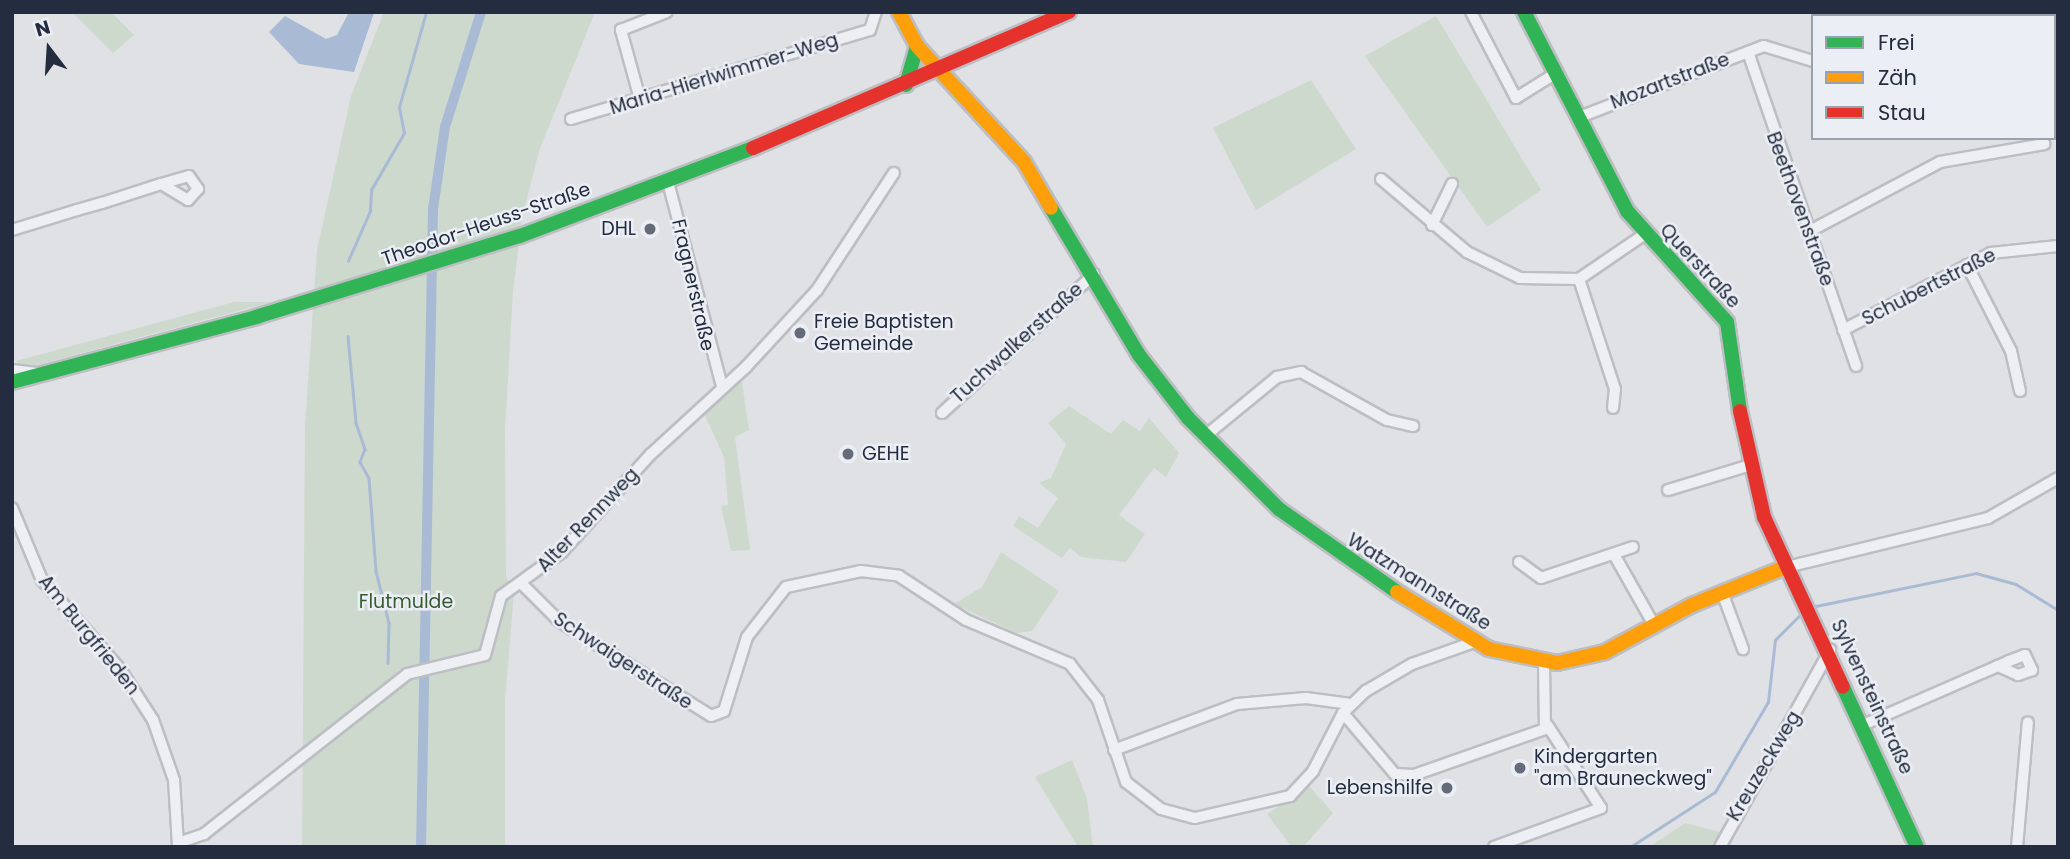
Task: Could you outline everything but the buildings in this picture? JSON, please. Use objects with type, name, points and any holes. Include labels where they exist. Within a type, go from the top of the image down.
[{"type":"street","points":[[640,99],[621,30],[667,12]]},
{"type":"street","name":"Maria-Hierlwimmer-Weg","points":[[571,119],[877,25],[876,12]]},
{"type":"street","name":"Watzmannstraße","points":[[899,12],[917,46],[1024,162],[1094,274],[1139,355],[1203,437],[1306,531],[1475,642],[1544,663],[1593,657],[1722,592],[1783,568],[1988,518],[2058,478]]},
{"type":"street","name":"Theodor-Heuss-Straße","points":[[12,382],[274,311],[520,236],[668,182],[906,85],[1069,12]]},
{"type":"street","points":[[1471,12],[1516,98],[1553,75]]},
{"type":"street","name":"Querstraße","points":[[1524,12],[1553,75],[1645,234],[1727,321],[1751,465],[1783,568]]},
{"type":"street","points":[[906,85],[917,46]]},
{"type":"street","name":"Mozartstraße","points":[[1577,118],[1764,46],[1811,60]]},
{"type":"street","name":"Beethovenstraße","points":[[1748,52],[1856,366]]},
{"type":"street","points":[[958,90],[969,57]]},
{"type":"street","points":[[1808,232],[1940,162],[2044,144],[2043,140]]},
{"type":"street","name":"Alter Rennweg","points":[[178,845],[204,834],[407,674],[485,655],[497,603],[523,585],[817,290],[894,173]]},
{"type":"street","points":[[1381,179],[1432,225],[1502,272],[1542,282],[1579,279],[1645,234]]},
{"type":"street","name":"Fragnerstraße","points":[[668,182],[722,386]]},
{"type":"street","points":[[12,230],[161,184]]},
{"type":"street","points":[[1432,225],[1452,184]]},
{"type":"street","name":"Schubertstraße","points":[[1843,330],[1967,265],[2016,246],[2058,246]]},
{"type":"street","points":[[1967,265],[2011,351],[2020,391]]},
{"type":"street","name":"Tuchwalkerstraße","points":[[942,413],[1094,274]]},
{"type":"street","points":[[1579,279],[1615,389],[1613,408]]},
{"type":"street","points":[[12,370],[35,374]]},
{"type":"street","points":[[1203,437],[1277,377],[1301,372],[1387,420],[1413,426]]},
{"type":"street","name":"Theodor-Heuss-Straße","points":[[12,377],[35,374]]},
{"type":"street","points":[[1668,490],[1751,465]]},
{"type":"street","name":"Am Burgfrieden","points":[[12,508],[42,580],[120,669],[153,720],[173,780],[178,845]]},
{"type":"street","points":[[1519,562],[1541,578],[1616,558],[1633,547]]},
{"type":"street","points":[[1616,558],[1654,625]]},
{"type":"street","name":"Sylvensteinstraße","points":[[1783,568],[1830,650],[1917,847]]},
{"type":"street","name":"Schwaigerstraße","points":[[523,585],[559,621],[711,716],[724,711],[747,637],[786,587],[861,571],[899,576],[966,620],[1070,664],[1098,700],[1126,782],[1161,809],[1195,818],[1230,814],[1279,801],[1298,789],[1351,704],[1397,671],[1475,642]]},
{"type":"street","points":[[1722,592],[1743,649]]},
{"type":"street","name":"Kreuzeckweg","points":[[1720,847],[1830,650]]},
{"type":"street","points":[[1494,847],[1601,808],[1548,726],[1544,663]]},
{"type":"street","points":[[1864,723],[1998,666]]},
{"type":"street","points":[[1114,750],[1237,704],[1306,698],[1351,704]]},
{"type":"street","points":[[1343,713],[1400,777],[1548,726]]},
{"type":"street","points":[[2017,847],[2028,722]]},
{"type":"green space","points":[[111,12],[134,35],[113,53],[74,14]]},
{"type":"green space","name":"Flutmulde","points":[[384,12],[595,12],[539,151],[522,218],[513,292],[505,430],[506,576],[514,593],[505,700],[505,847],[302,847],[305,427],[317,250],[351,96]]},
{"type":"green space","points":[[1436,16],[1541,190],[1487,227],[1365,56]]},
{"type":"green space","points":[[1311,80],[1356,149],[1256,210],[1213,128]]},
{"type":"green space","points":[[234,302],[272,302],[26,368],[16,361]]},
{"type":"green space","points":[[741,376],[749,430],[735,437],[750,550],[731,551],[721,506],[728,505],[724,457],[703,411]]},
{"type":"green space","points":[[1069,406],[1111,434],[1123,420],[1140,431],[1149,418],[1179,453],[1166,477],[1154,468],[1119,515],[1145,534],[1126,562],[1081,557],[1070,548],[1062,558],[1013,526],[1019,516],[1038,528],[1058,498],[1039,483],[1051,478],[1066,444],[1048,423]]},
{"type":"green space","points":[[1001,552],[1059,591],[1032,631],[1017,633],[954,604],[982,587]]},
{"type":"green space","points":[[1072,760],[1087,799],[1093,847],[1078,847],[1035,777]]},
{"type":"green space","points":[[1310,787],[1333,813],[1303,847],[1292,847],[1267,814]]},
{"type":"green space","points":[[1685,823],[1720,832],[1713,847],[1649,847]]},
{"type":"water","points":[[349,12],[374,13],[354,72],[299,64],[269,32],[285,16],[326,39],[337,35]]},
{"type":"waterway","points":[[348,261],[370,211],[371,190],[404,133],[399,107],[426,12]]},
{"type":"waterway","name":"Flutmulde","points":[[421,847],[433,209],[445,127],[481,12]]},
{"type":"waterway","points":[[348,336],[356,423],[365,449],[360,462],[369,478],[376,571],[389,623],[388,663]]},
{"type":"waterway","points":[[1811,607],[1976,573],[2016,584],[2058,610]]},
{"type":"waterway","points":[[1630,847],[1715,792],[1768,702],[1775,640],[1802,613]]},
{"type":"traffic: fast","points":[[1524,12],[1627,211],[1727,322],[1740,411]]},
{"type":"traffic: fast","points":[[906,85],[917,46]]},
{"type":"traffic: fast","points":[[12,382],[256,317],[520,236],[753,148]]},
{"type":"traffic: fast","points":[[1051,208],[1139,355],[1188,418],[1279,509],[1397,592]]},
{"type":"traffic: fast","points":[[1843,687],[1917,847]]},
{"type":"traffic: slow","points":[[899,12],[917,46],[1024,162],[1051,208]]},
{"type":"traffic: slow","points":[[1397,592],[1489,649],[1557,663],[1605,652],[1692,605],[1783,568]]},
{"type":"traffic: jam","points":[[753,148],[1069,12]]},
{"type":"traffic: jam","points":[[1740,411],[1764,517],[1843,687]]},
{"type":"place","name":"DHL","points":[[650,229]]},
{"type":"place","name":"Freie Baptisten Gemeinde","points":[[800,333]]},
{"type":"place","name":"GEHE","points":[[848,454]]},
{"type":"place","name":"Kindergarten \"am Brauneckweg\"","points":[[1520,768]]},
{"type":"place","name":"Lebenshilfe","points":[[1447,788]]}]
